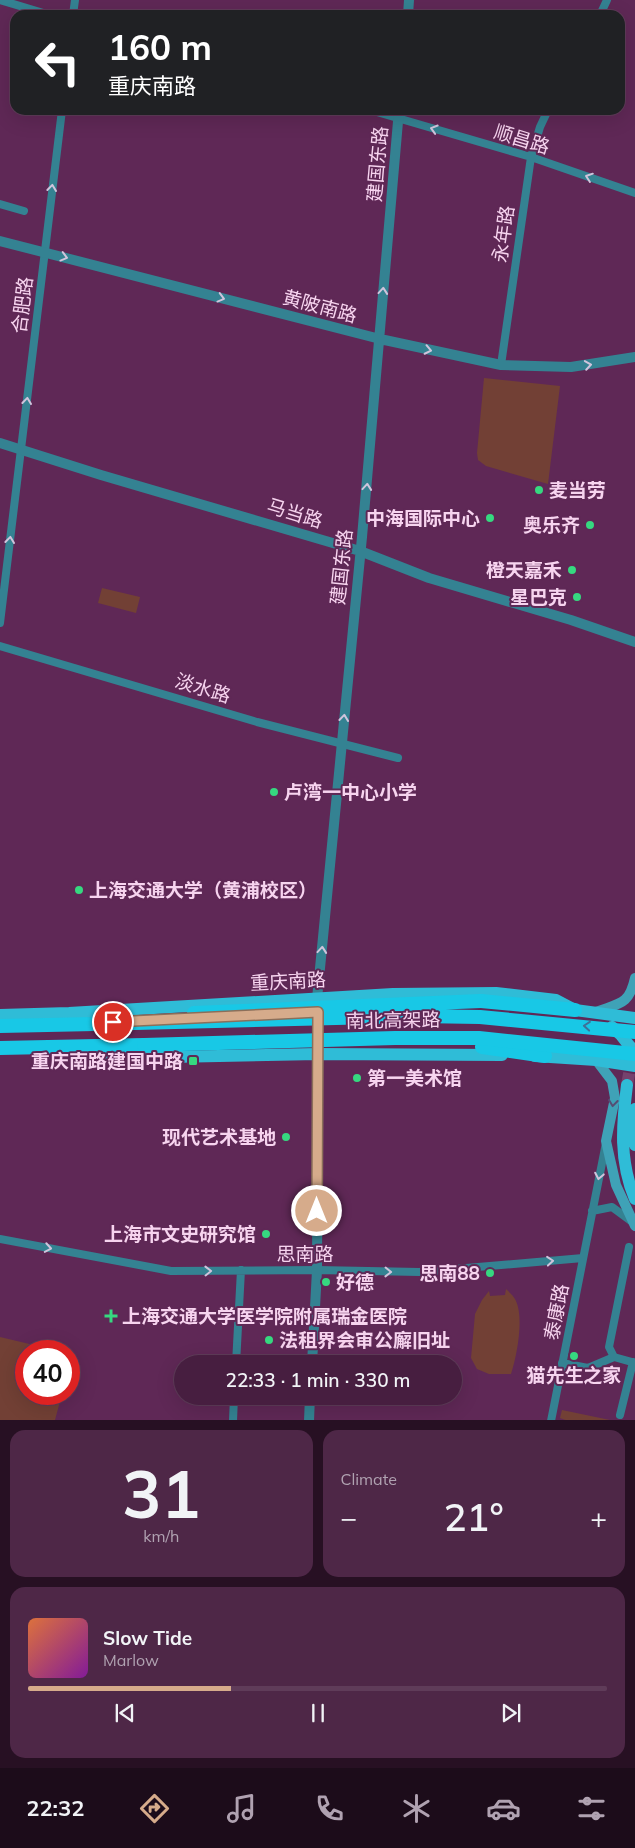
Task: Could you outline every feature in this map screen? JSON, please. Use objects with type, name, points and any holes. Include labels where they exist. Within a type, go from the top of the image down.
[{"type":"highway","points":[[96,1024],[168,1014],[480,1001],[575,1010]]},
{"type":"highway","name":"南北高架路","points":[[0,1026],[436,1016],[480,1017],[635,1032]]},
{"type":"highway","name":"南北高架路","points":[[0,1048],[395,1038],[479,1038],[635,1054]]},
{"type":"highway","points":[[144,1045],[172,1050],[195,1051],[406,1046],[482,1047],[544,1056]]},
{"type":"main road","points":[[594,1014],[622,1002],[629,996],[635,978]]},
{"type":"main road","name":"重庆南路","points":[[0,1021],[94,1023],[318,1005],[392,994],[496,993],[556,1000],[575,1010],[635,1018]]},
{"type":"main road","name":"重庆南路","points":[[0,1015],[69,1013],[229,1002],[318,1005]]},
{"type":"main road","points":[[594,1014],[635,1012]]},
{"type":"main road","points":[[594,1014],[606,1021],[622,1035],[635,1054]]},
{"type":"main road","points":[[0,1054],[61,1053],[92,1050],[318,1048],[544,1056],[596,1060],[635,1066]]},
{"type":"main road","points":[[596,1060],[612,1082],[615,1098],[606,1141],[616,1185],[633,1223]]},
{"type":"main road","points":[[627,1085],[622,1124],[622,1156],[629,1185],[635,1199]]},
{"type":"main road","points":[[635,1109],[633,1126],[635,1145]]},
{"type":"street","points":[[0,0],[33,10]]},
{"type":"street","name":"合肥路","points":[[0,623],[61,115]]},
{"type":"street","name":"建国东路","points":[[312,1355],[317,1270],[318,1005],[380,340],[399,115]]},
{"type":"street","name":"顺昌路","points":[[402,115],[635,192]]},
{"type":"street","name":"永年路","points":[[501,365],[531,158],[546,115]]},
{"type":"street","points":[[0,204],[24,210]]},
{"type":"street","name":"黄陂南路","points":[[0,241],[380,340],[501,365],[571,367],[635,357]]},
{"type":"street","name":"马当路","points":[[0,443],[101,475],[360,551],[429,578],[570,620],[635,642]]},
{"type":"street","name":"淡水路","points":[[0,646],[257,722],[398,758]]},
{"type":"street","name":"泰康路","points":[[551,1420],[606,1141]]},
{"type":"street","points":[[592,1211],[612,1207],[633,1223]]},
{"type":"street","name":"思南路","points":[[0,1239],[171,1271],[317,1270],[419,1272],[583,1258]]},
{"type":"street","points":[[614,1357],[609,1348],[629,1247]]},
{"type":"street","points":[[236,1355],[241,1270]]},
{"type":"street","points":[[562,1363],[588,1368],[614,1357],[634,1362],[620,1416]]},
{"type":"street","points":[[233,1420],[234,1405]]},
{"type":"street","points":[[308,1420],[309,1405]]},
{"type":"shaded area","points":[[484,378],[560,386],[548,484],[486,466],[478,460],[477,453]]},
{"type":"shaded area","points":[[102,588],[140,597],[136,613],[98,603]]},
{"type":"shaded area","points":[[506,1289],[514,1297],[518,1308],[520,1327],[515,1357],[511,1374],[489,1374],[477,1369],[471,1358],[475,1314],[489,1291],[490,1296],[505,1295]]},
{"type":"shaded area","points":[[0,1337],[15,1341],[15,1405],[59,1405],[55,1420],[0,1420]]},
{"type":"shaded area","points":[[562,1410],[610,1420],[565,1420],[560,1418]]},
{"type":"tunnel","points":[[627,1085],[635,1042]]},
{"type":"place","name":"麦当劳","points":[[539,490]]},
{"type":"place","name":"中海国际中心","points":[[490,518]]},
{"type":"place","name":"奥乐齐","points":[[590,525]]},
{"type":"place","name":"橙天嘉禾","points":[[572,570]]},
{"type":"place","name":"星巴克","points":[[577,597]]},
{"type":"place","name":"卢湾一中心小学","points":[[274,792]]},
{"type":"place","name":"上海交通大学（黄浦校区）","points":[[79,890]]},
{"type":"place","name":"重庆南路建国中路","points":[[193,1061]]},
{"type":"place","name":"第一美术馆","points":[[357,1078]]},
{"type":"place","name":"现代艺术基地","points":[[286,1137]]},
{"type":"place","name":"上海市文史研究馆","points":[[266,1234]]},
{"type":"place","name":"思南88","points":[[490,1273]]},
{"type":"place","name":"好德","points":[[326,1282]]},
{"type":"place","name":"上海交通大学医学院附属瑞金医院","points":[[111,1316]]},
{"type":"place","name":"法租界会审公廨旧址","points":[[269,1340]]},
{"type":"place","name":"猫先生之家","points":[[574,1356]]},
{"type":"route","points":[[113,1022],[318,1012],[317,1211]]}]
